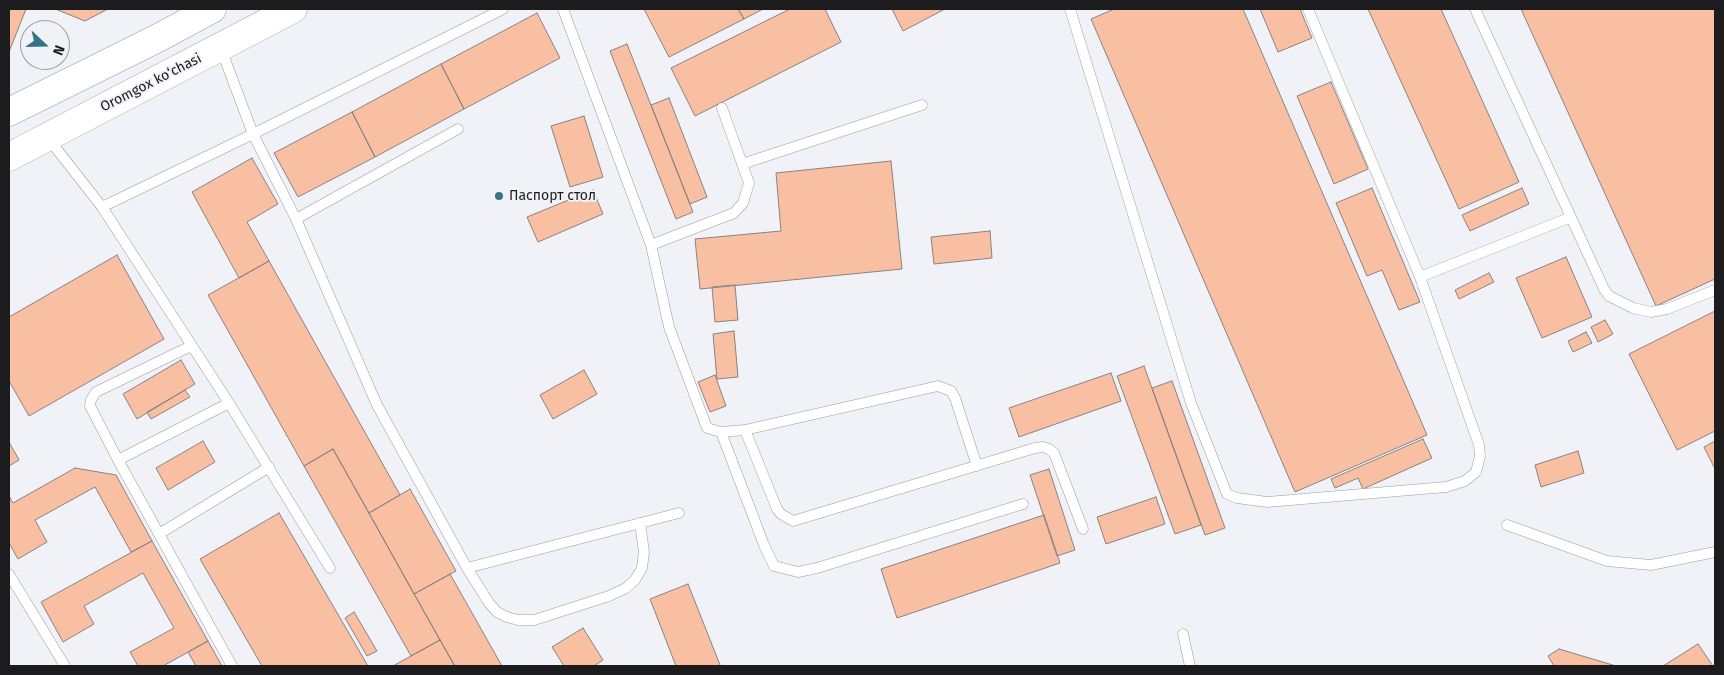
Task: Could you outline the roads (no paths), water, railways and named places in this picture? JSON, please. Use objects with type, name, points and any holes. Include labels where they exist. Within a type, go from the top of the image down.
[{"type":"main road","points":[[9,112],[212,9]]},
{"type":"main road","name":"Oromgox ko‘chasi","points":[[9,157],[293,9]]},
{"type":"lane","points":[[102,207],[503,9]]},
{"type":"lane","points":[[563,9],[651,245],[670,327],[707,428],[721,432],[745,430],[938,386],[951,391],[955,398],[977,466]]},
{"type":"lane","points":[[1070,9],[1191,403],[1227,494],[1237,498],[1267,502],[1446,486],[1465,481],[1476,472],[1480,456],[1479,445],[1420,277],[1308,9]]},
{"type":"lane","points":[[1474,9],[1604,289],[1609,296],[1633,308],[1651,312],[1667,309],[1715,290]]},
{"type":"lane","points":[[220,47],[253,134],[296,219],[376,405],[488,603],[497,612],[518,620],[534,620],[610,596],[626,588],[635,580],[642,568],[644,552],[640,523]]},
{"type":"lane","points":[[742,164],[922,105]]},
{"type":"lane","points":[[651,245],[734,213],[744,203],[748,183],[722,108]]},
{"type":"lane","points":[[296,219],[458,129]]},
{"type":"lane","points":[[48,137],[102,207],[269,467],[330,568]]},
{"type":"lane","points":[[1420,277],[1571,217]]},
{"type":"lane","points":[[191,346],[96,392],[90,406],[232,666]]},
{"type":"lane","points":[[118,460],[228,403]]},
{"type":"lane","points":[[745,430],[777,509],[781,514],[793,521],[1043,447],[1050,449],[1054,453],[1083,529]]},
{"type":"lane","points":[[721,432],[764,545],[774,566],[784,569],[798,572],[817,568],[1023,504]]},
{"type":"lane","points":[[159,534],[269,467]]},
{"type":"lane","points":[[467,568],[679,513]]},
{"type":"lane","points":[[1508,525],[1606,561],[1651,565],[1715,552]]},
{"type":"lane","points":[[9,574],[65,666]]},
{"type":"lane","points":[[1183,634],[1190,666]]},
{"type":"place","name":"Паспорт стол","points":[[499,196]]}]
